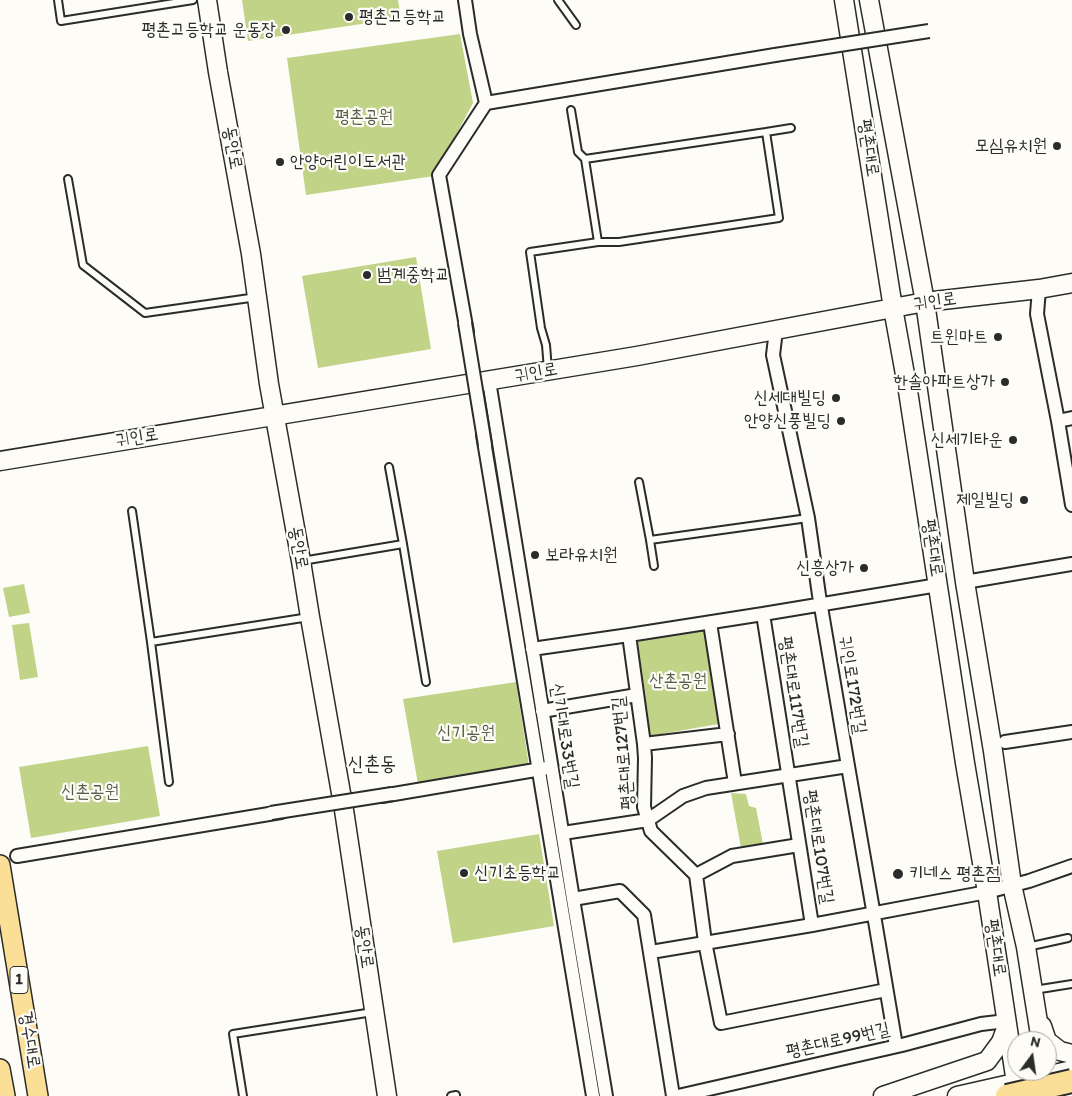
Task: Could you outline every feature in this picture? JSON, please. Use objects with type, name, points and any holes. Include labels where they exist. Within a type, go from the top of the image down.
[{"type":"highway","points":[[1007,1091],[1072,1081]]},
{"type":"main road","name":"경수대로","points":[[0,865],[38,1096]]},
{"type":"main road","name":"경수대로","points":[[0,1069],[5,1096]]},
{"type":"street","name":"동안로","points":[[207,0],[258,297],[274,416],[344,810],[388,1096]]},
{"type":"street","points":[[465,0],[470,34],[486,102],[439,175],[593,1096]]},
{"type":"street","name":"평촌대로","points":[[844,0],[1007,1023],[1007,1091]]},
{"type":"street","name":"평촌대로","points":[[869,0],[925,302],[965,582],[996,769],[1012,885],[1026,947],[1040,1031]]},
{"type":"street","points":[[486,102],[928,31]]},
{"type":"street","name":"귀인로","points":[[0,461],[637,356],[925,302],[1039,289],[1072,283]]},
{"type":"street","points":[[1039,289],[1037,314],[1072,505]]},
{"type":"street","points":[[464,323],[473,357]]},
{"type":"street","name":"귀인로172번길","points":[[776,330],[773,356],[808,518],[896,1046]]},
{"type":"street","name":"신기대로33번길","points":[[490,381],[542,711],[606,1096]]},
{"type":"street","points":[[478,405],[485,445]]},
{"type":"street","points":[[912,419],[941,412]]},
{"type":"street","points":[[1058,421],[1072,418]]},
{"type":"street","points":[[965,582],[1072,564]]},
{"type":"street","points":[[532,649],[710,623],[938,585]]},
{"type":"street","name":"평촌대로117번길","points":[[763,614],[788,775]]},
{"type":"street","points":[[710,623],[735,783]]},
{"type":"street","name":"평촌대로127번길","points":[[629,635],[644,744],[644,807],[651,831],[696,875]]},
{"type":"street","points":[[542,711],[637,695]]},
{"type":"street","points":[[1005,742],[1072,732]]},
{"type":"street","points":[[644,744],[728,734]]},
{"type":"street","name":"평촌대로117번길","points":[[648,820],[683,796],[706,788],[848,766]]},
{"type":"street","points":[[17,856],[552,768]]},
{"type":"street","points":[[966,773],[996,769]]},
{"type":"street","name":"평촌대로107번길","points":[[788,775],[812,925]]},
{"type":"street","points":[[358,801],[392,794]]},
{"type":"street","points":[[271,813],[322,805]]},
{"type":"street","points":[[563,833],[648,820]]},
{"type":"street","points":[[800,845],[732,856],[696,875],[704,942],[721,1023],[886,990]]},
{"type":"street","name":"평촌대로107번길","points":[[651,952],[874,914],[987,892],[1029,881],[1072,866]]},
{"type":"street","points":[[573,900],[620,891],[644,915],[673,1096]]},
{"type":"street","points":[[1037,1013],[1047,1040],[1060,1051],[1072,1054]]},
{"type":"street","points":[[883,1096],[987,1062],[1001,1042],[1007,1023]]},
{"type":"street","name":"평촌대로99번길","points":[[678,1096],[896,1046],[981,1024],[1007,1023]]},
{"type":"street","points":[[1057,1072],[1072,1070]]},
{"type":"street","points":[[957,1096],[1007,1091],[1029,1081]]},
{"type":"street","points":[[1047,1081],[1047,1095],[1072,1089]]},
{"type":"street","points":[[944,1096],[1007,1091]]},
{"type":"lane","points":[[58,0],[61,21],[193,0]]},
{"type":"lane","points":[[558,0],[576,25]]},
{"type":"lane","points":[[571,110],[578,152],[585,159],[598,242]]},
{"type":"lane","points":[[585,159],[791,128]]},
{"type":"lane","points":[[548,371],[546,345],[541,328],[530,252],[598,242],[619,242],[779,218],[766,132]]},
{"type":"lane","points":[[68,179],[83,265],[145,313],[258,297]]},
{"type":"lane","points":[[389,467],[426,682]]},
{"type":"lane","points":[[639,482],[654,566]]},
{"type":"lane","points":[[132,511],[170,782]]},
{"type":"lane","points":[[650,540],[808,518]]},
{"type":"lane","points":[[301,561],[403,544]]},
{"type":"lane","points":[[151,642],[310,617]]},
{"type":"lane","points":[[1026,947],[1068,938]]},
{"type":"lane","points":[[1033,990],[1072,984]]},
{"type":"lane","points":[[243,1096],[233,1034],[374,1012]]},
{"type":"green space","name":"평촌고등학교 운동장","points":[[242,0],[398,0],[401,18],[248,41]]},
{"type":"green space","name":"평촌공원","points":[[460,34],[473,103],[434,176],[306,195],[287,58]]},
{"type":"green space","points":[[416,257],[431,349],[318,368],[302,276]]},
{"type":"green space","points":[[24,584],[30,613],[9,617],[3,588]]},
{"type":"green space","points":[[29,623],[38,677],[20,680],[12,625]]},
{"type":"green space","name":"산촌공원","points":[[707,626],[724,723],[650,736],[633,639]]},
{"type":"green space","name":"신기공원","points":[[516,682],[529,766],[418,784],[403,699]]},
{"type":"green space","name":"신촌공원","points":[[148,746],[160,816],[31,838],[19,767]]},
{"type":"green space","points":[[731,793],[746,794],[749,806],[756,808],[763,844],[741,848]]},
{"type":"green space","points":[[539,834],[554,926],[453,943],[437,851]]},
{"type":"place","name":"평촌고등학교","points":[[349,17]]},
{"type":"place","name":"평촌고등학교 운동장","points":[[286,30]]},
{"type":"place","name":"모심유치원","points":[[1057,146]]},
{"type":"place","name":"안양어린이도서관","points":[[280,162]]},
{"type":"place","name":"범계중학교","points":[[367,275]]},
{"type":"place","name":"트윈마트","points":[[998,337]]},
{"type":"place","name":"한솔아파트상가","points":[[1005,382]]},
{"type":"place","name":"신세대빌딩","points":[[836,398]]},
{"type":"place","name":"안양신풍빌딩","points":[[841,421]]},
{"type":"place","name":"신세기타운","points":[[1013,440]]},
{"type":"place","name":"제일빌딩","points":[[1024,500]]},
{"type":"place","name":"보라유치원","points":[[535,555]]},
{"type":"place","name":"신흥상가","points":[[864,568]]},
{"type":"place","name":"신기초등학교","points":[[464,873]]},
{"type":"place","name":"키네스 평촌점","points":[[898,874]]},
{"type":"district","name":"신촌동","points":[[372,765]]}]
